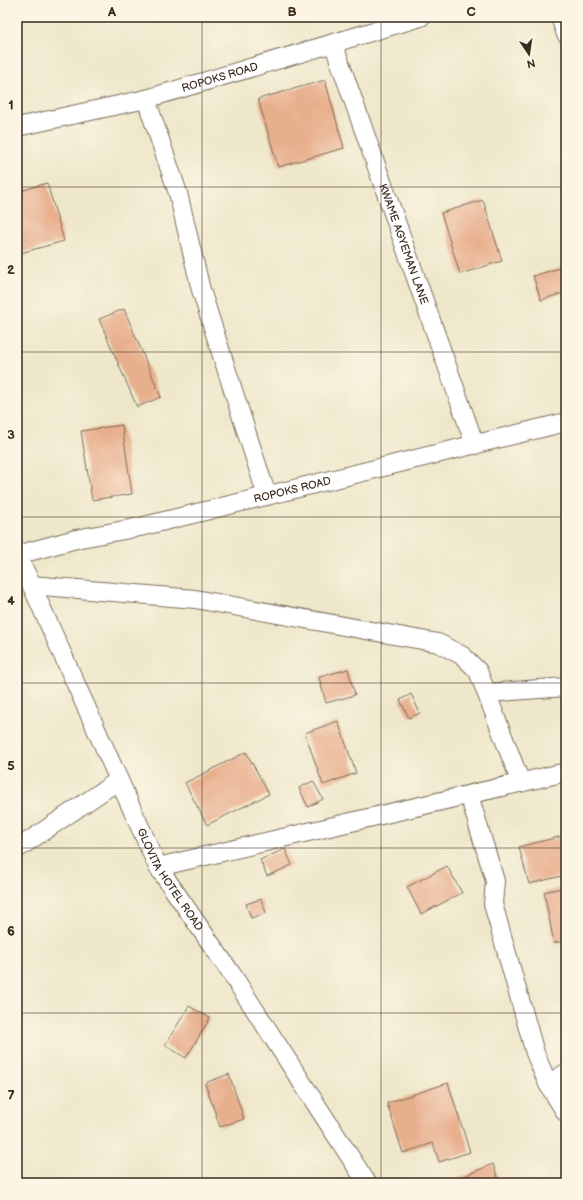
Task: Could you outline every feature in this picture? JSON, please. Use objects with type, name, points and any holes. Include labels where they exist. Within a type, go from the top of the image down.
[{"type":"street","name":"ROPOKS ROAD","points":[[17,127],[146,99],[421,17]]},
{"type":"street","points":[[560,17],[566,34]]},
{"type":"street","name":"KWAME AGYEMAN LANE","points":[[334,44],[474,445]]},
{"type":"street","points":[[146,99],[178,193],[201,290],[267,496]]},
{"type":"street","name":"ROPOKS ROAD","points":[[17,554],[76,539],[140,527],[566,422]]},
{"type":"street","name":"GLOVITA HOTEL ROAD","points":[[17,554],[158,866],[230,973],[367,1183]]},
{"type":"street","points":[[31,585],[195,599],[438,643],[462,656],[478,671],[521,783]]},
{"type":"street","points":[[486,693],[566,687]]},
{"type":"street","points":[[158,866],[566,772]]},
{"type":"street","points":[[17,849],[119,780]]},
{"type":"street","points":[[469,795],[495,881],[493,904],[534,1054],[548,1084],[566,1113]]},
{"type":"street","points":[[548,1084],[566,1073]]},
{"type":"building","points":[[325,80],[344,148],[278,167],[258,99]]},
{"type":"building","points":[[47,183],[64,241],[17,254],[17,212],[21,211],[17,192]]},
{"type":"building","points":[[483,200],[502,261],[460,274],[441,213]]},
{"type":"building","points":[[566,266],[566,292],[541,300],[533,276]]},
{"type":"building","points":[[124,309],[161,397],[137,407],[99,319]]},
{"type":"building","points":[[122,425],[132,494],[92,500],[81,431]]},
{"type":"building","points":[[348,669],[355,695],[326,703],[319,677]]},
{"type":"building","points":[[411,694],[420,713],[409,718],[400,700]]},
{"type":"building","points":[[338,721],[356,773],[323,785],[305,733]]},
{"type":"building","points":[[246,752],[269,794],[207,825],[185,783]]},
{"type":"building","points":[[313,781],[323,799],[308,807],[299,788]]},
{"type":"building","points":[[566,835],[566,875],[529,884],[519,847]]},
{"type":"building","points":[[285,849],[292,865],[267,876],[260,860]]},
{"type":"building","points":[[447,866],[462,893],[421,914],[407,887]]},
{"type":"building","points":[[566,887],[566,941],[554,943],[544,892]]},
{"type":"building","points":[[261,899],[266,913],[251,918],[246,904]]},
{"type":"building","points":[[189,1006],[210,1018],[186,1058],[165,1045]]},
{"type":"building","points":[[229,1074],[244,1119],[220,1127],[205,1083]]},
{"type":"building","points":[[448,1083],[470,1152],[439,1162],[433,1143],[403,1153],[387,1103]]},
{"type":"building","points":[[493,1164],[500,1183],[447,1183]]}]
